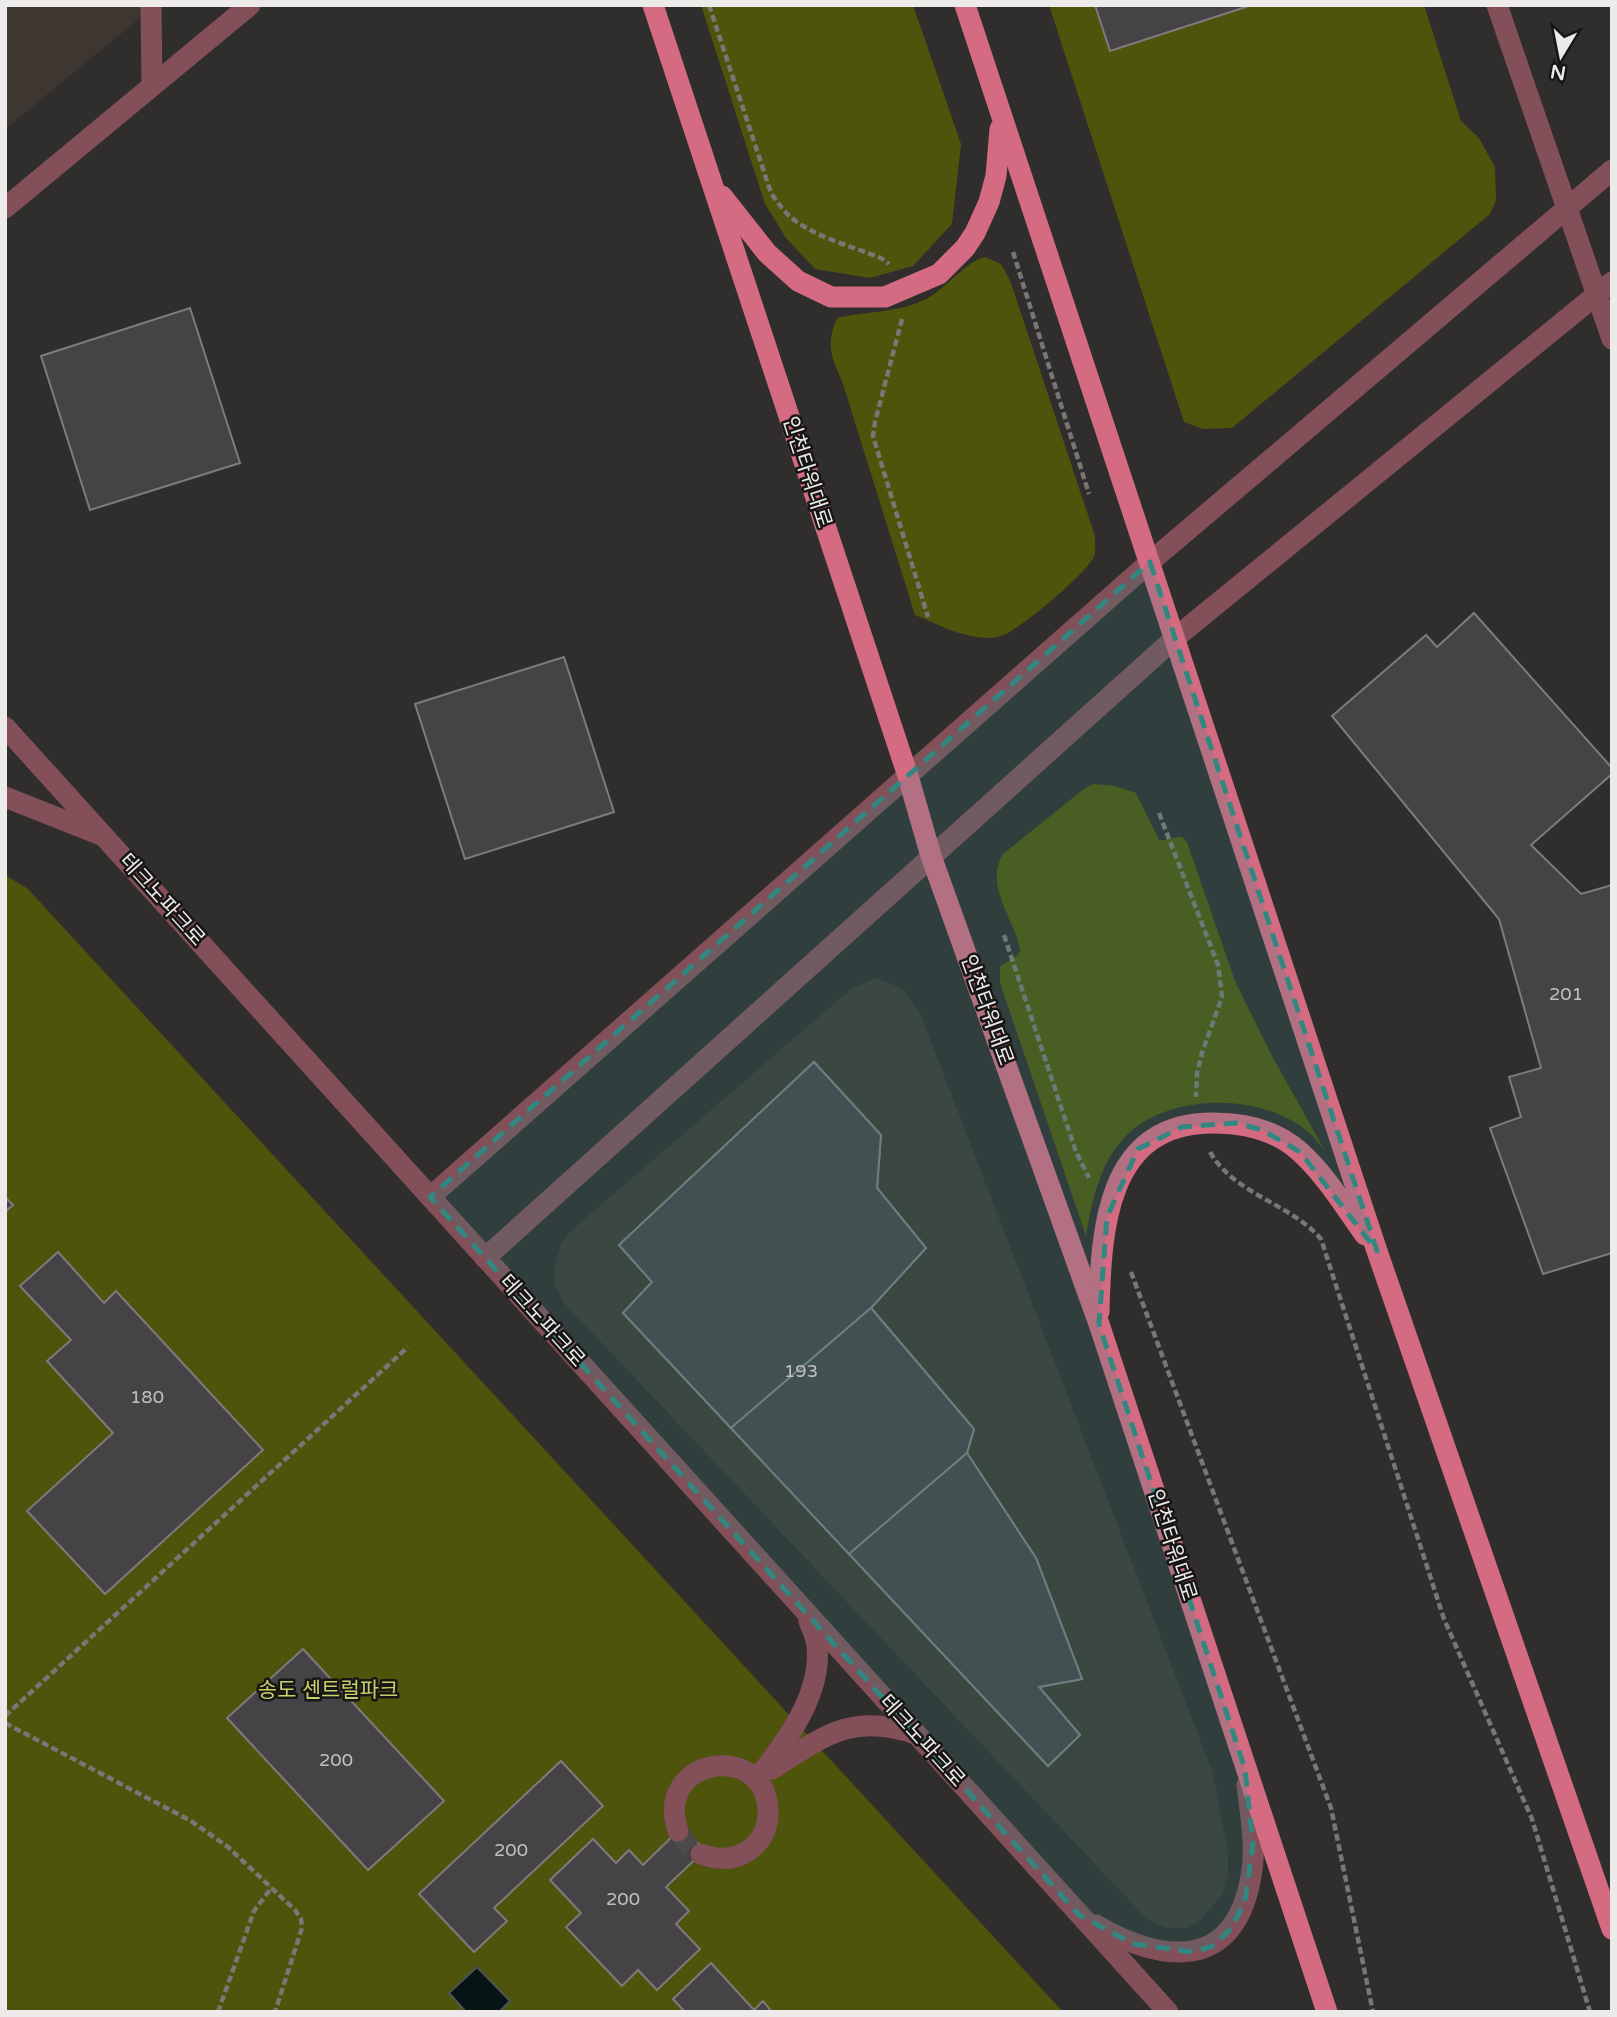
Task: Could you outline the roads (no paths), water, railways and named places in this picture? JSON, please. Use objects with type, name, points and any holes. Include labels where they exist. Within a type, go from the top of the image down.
[{"type":"main road","name":"인천타워대로","points":[[653,5],[908,776],[931,856],[1099,1324],[1327,2012]]},
{"type":"main road","points":[[965,5],[1377,1251],[1612,1929]]},
{"type":"main road","points":[[711,180],[767,253],[798,281],[831,297],[885,297],[939,274],[965,248],[975,233],[989,202],[996,176],[999,107]]},
{"type":"main road","points":[[1099,1324],[1102,1246],[1112,1198],[1124,1170],[1138,1149],[1161,1135],[1182,1127],[1207,1123],[1236,1123],[1283,1139],[1300,1152],[1316,1170],[1377,1251]]},
{"type":"street","points":[[150,5],[152,86]]},
{"type":"street","points":[[5,208],[250,5]]},
{"type":"street","points":[[1497,5],[1565,208],[1605,288],[1612,339]]},
{"type":"street","points":[[430,1197],[1150,562],[1612,170]]},
{"type":"street","points":[[485,1258],[1175,638],[1605,288]]},
{"type":"street","name":"테크노파크로","points":[[5,727],[1168,2012]]},
{"type":"street","points":[[5,797],[104,837]]},
{"type":"street","points":[[755,1780],[780,1750],[808,1698],[816,1671],[817,1647],[808,1615]]},
{"type":"street","points":[[755,1780],[812,1743],[843,1729],[878,1724],[916,1735]]},
{"type":"street","points":[[678,1831],[674,1819],[674,1803],[680,1788],[691,1776],[705,1767],[721,1765],[737,1767],[755,1780],[762,1787],[768,1803],[769,1818],[765,1832],[757,1844],[732,1859],[716,1860],[701,1854]]},
{"type":"street","name":"테크노파크로","points":[[1079,1915],[1133,1944],[1170,1952],[1193,1952],[1213,1946],[1239,1917],[1252,1875],[1253,1844],[1245,1769]]},
{"type":"tunnel","points":[[678,1831],[690,1848],[701,1854]]},
{"type":"park label","name":"송도 센트럴파크","points":[[328,1690]]}]
